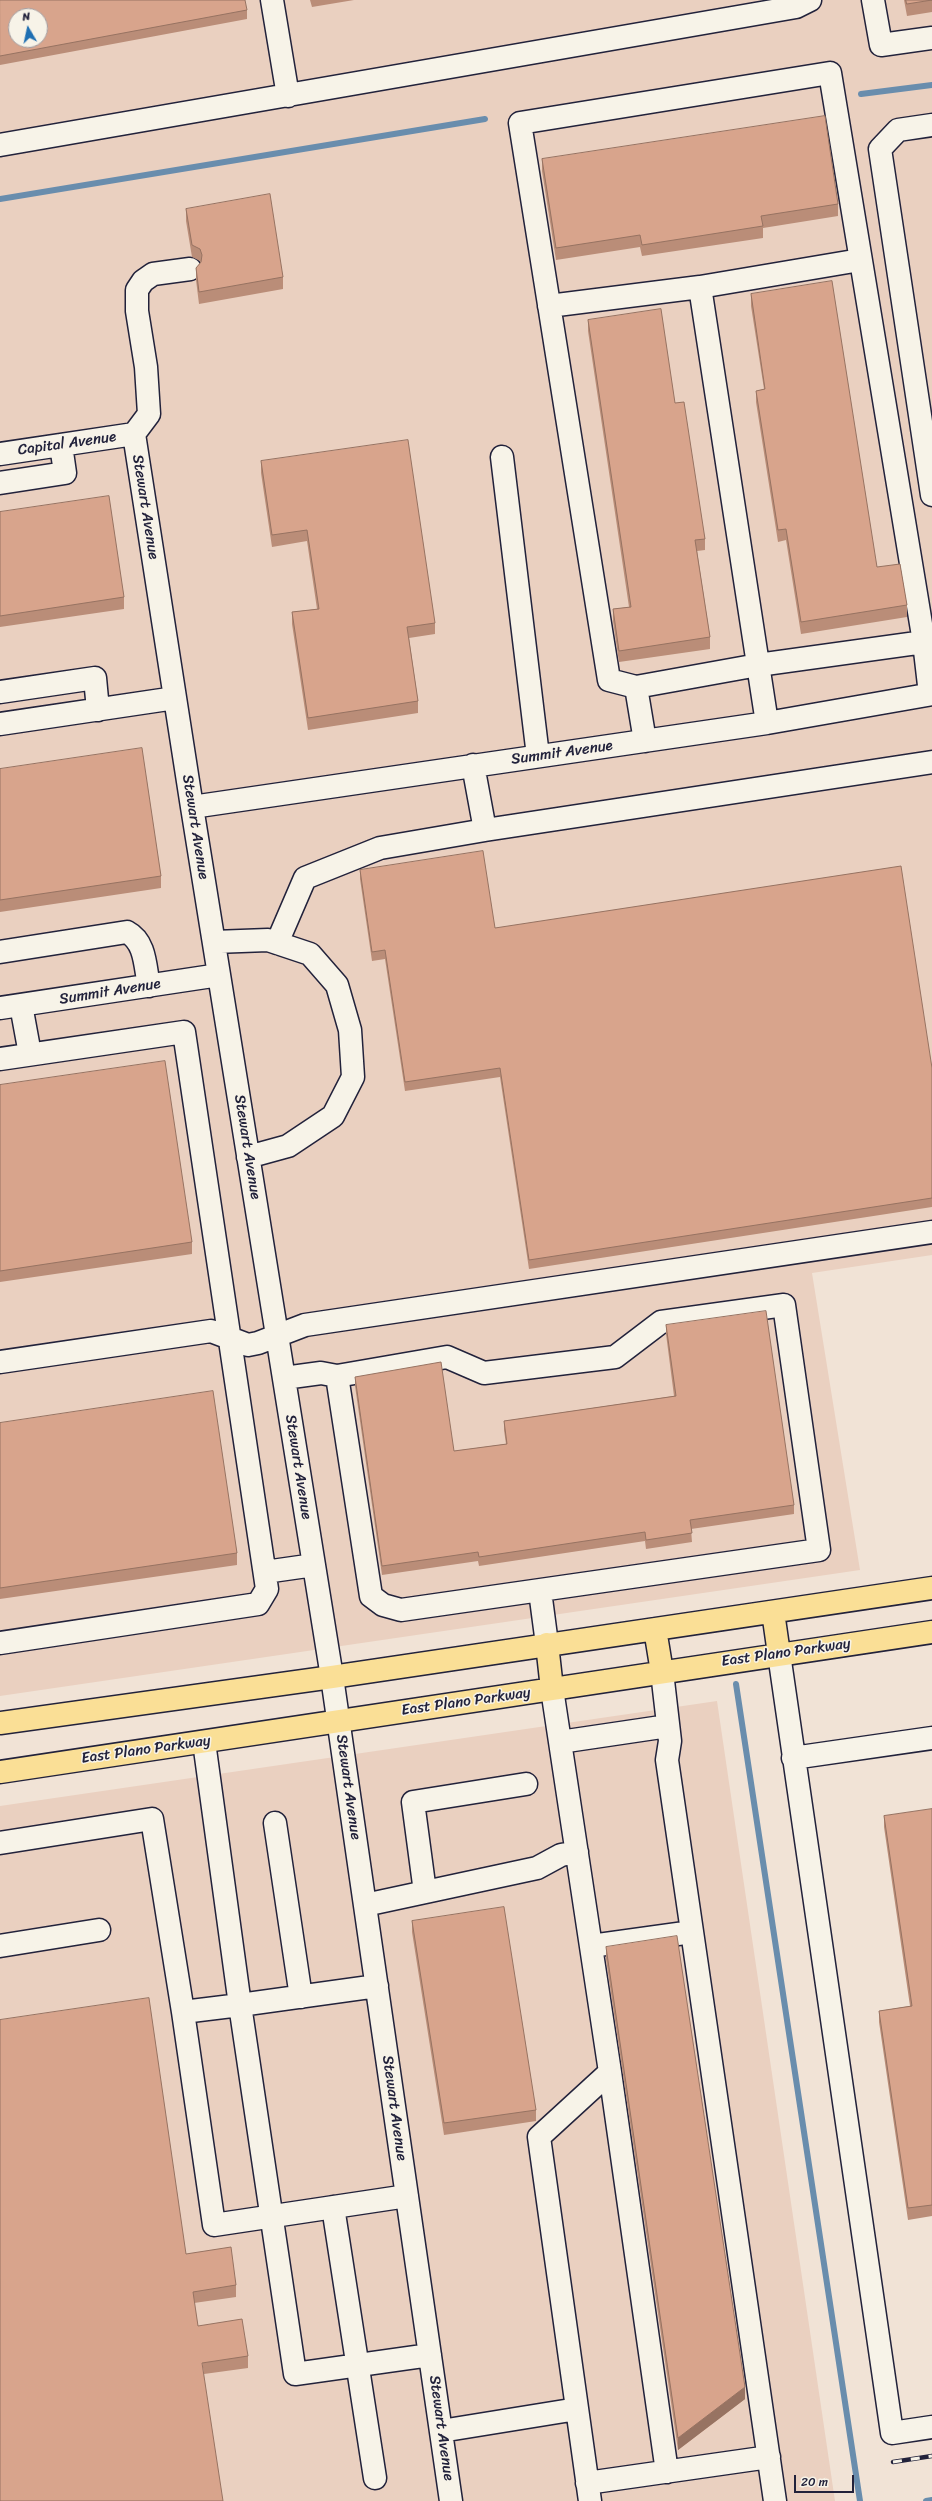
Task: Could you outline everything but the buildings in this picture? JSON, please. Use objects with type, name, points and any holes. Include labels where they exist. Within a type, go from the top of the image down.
[{"type":"main road","points":[[0,1723],[332,1677],[932,1588]]},
{"type":"main road","points":[[773,1612],[779,1654]]},
{"type":"main road","points":[[655,1629],[662,1672]]},
{"type":"main road","name":"East Plano Parkway","points":[[0,1772],[204,1742],[338,1720],[932,1632]]},
{"type":"main road","points":[[547,1644],[552,1689]]},
{"type":"street","points":[[272,0],[288,96]]},
{"type":"street","points":[[0,145],[796,7],[810,0]]},
{"type":"street","points":[[873,0],[880,45],[932,38]]},
{"type":"street","points":[[924,642],[758,665],[636,687],[609,680],[520,123],[830,73],[924,642],[931,694]]},
{"type":"street","points":[[932,125],[898,130],[880,149],[932,495]]},
{"type":"street","points":[[549,306],[700,287],[860,260]]},
{"type":"street","points":[[134,434],[149,414],[146,367],[137,311],[137,290],[143,281],[153,274],[190,269]]},
{"type":"street","points":[[700,287],[767,723]]},
{"type":"street","name":"Capital Avenue","points":[[0,454],[134,434]]},
{"type":"street","name":"Stewart Avenue","points":[[134,434],[192,807],[332,1677],[451,2501]]},
{"type":"street","points":[[0,483],[65,473],[61,445]]},
{"type":"street","points":[[502,457],[538,756]]},
{"type":"street","points":[[0,692],[95,678],[98,710]]},
{"type":"street","points":[[636,687],[645,741]]},
{"type":"street","name":"Summit Avenue","points":[[192,807],[767,723],[931,694]]},
{"type":"street","points":[[0,724],[175,698]]},
{"type":"street","points":[[277,943],[305,878],[380,848],[485,830],[932,762]]},
{"type":"street","points":[[473,766],[485,830]]},
{"type":"street","points":[[0,952],[127,932],[135,936],[141,946],[149,986]]},
{"type":"street","points":[[214,942],[268,940],[310,954],[337,985],[350,1030],[353,1077],[333,1116],[288,1146],[248,1157]]},
{"type":"street","name":"Summit Avenue","points":[[0,1008],[219,975]]},
{"type":"street","points":[[21,1005],[30,1054]]},
{"type":"street","points":[[0,1059],[184,1032],[268,1589],[258,1604],[0,1643]]},
{"type":"street","points":[[0,1362],[211,1331],[248,1345],[258,1343],[277,1334],[306,1324],[932,1232]]},
{"type":"street","points":[[284,1378],[321,1373],[337,1376],[447,1357],[484,1373],[615,1358],[661,1322],[784,1305],[819,1550],[401,1610],[383,1605],[371,1596],[337,1376]]},
{"type":"street","points":[[265,1572],[314,1565]]},
{"type":"street","points":[[540,1591],[547,1644]]},
{"type":"street","points":[[779,1654],[892,2433],[932,2427]]},
{"type":"street","points":[[662,1672],[670,1741],[667,1760],[776,2501]]},
{"type":"street","points":[[552,1689],[610,2072],[667,2472]]},
{"type":"street","points":[[560,1742],[668,1726]]},
{"type":"street","points":[[793,1758],[932,1738]]},
{"type":"street","points":[[204,1742],[240,2005],[295,2374],[430,2355]]},
{"type":"street","points":[[425,1892],[413,1802],[526,1784]]},
{"type":"street","points":[[0,1843],[152,1819],[183,2012],[214,2225],[407,2196]]},
{"type":"street","points":[[275,1823],[301,1997]]},
{"type":"street","points":[[365,1904],[537,1868],[561,1855],[577,1852]]},
{"type":"street","points":[[0,1946],[99,1930]]},
{"type":"street","points":[[591,1946],[692,1932]]},
{"type":"street","points":[[183,2012],[376,1986]]},
{"type":"street","points":[[610,2072],[539,2137],[588,2492],[667,2472],[769,2457]]},
{"type":"street","points":[[333,2207],[375,2478]]},
{"type":"street","points":[[441,2431],[577,2409]]},
{"type":"shaded area","points":[[0,0],[932,0],[932,1255],[812,1273],[860,1570],[0,1696]]},
{"type":"shaded area","points":[[717,1701],[835,2501],[0,2501],[0,1806]]},
{"type":"waterway","points":[[861,94],[932,85]]},
{"type":"waterway","points":[[0,199],[485,119]]},
{"type":"waterway","points":[[736,1684],[860,2501]]},
{"type":"waterway","points":[[926,2501],[932,2500]]},
{"type":"railway","points":[[893,2462],[932,2456]]}]
